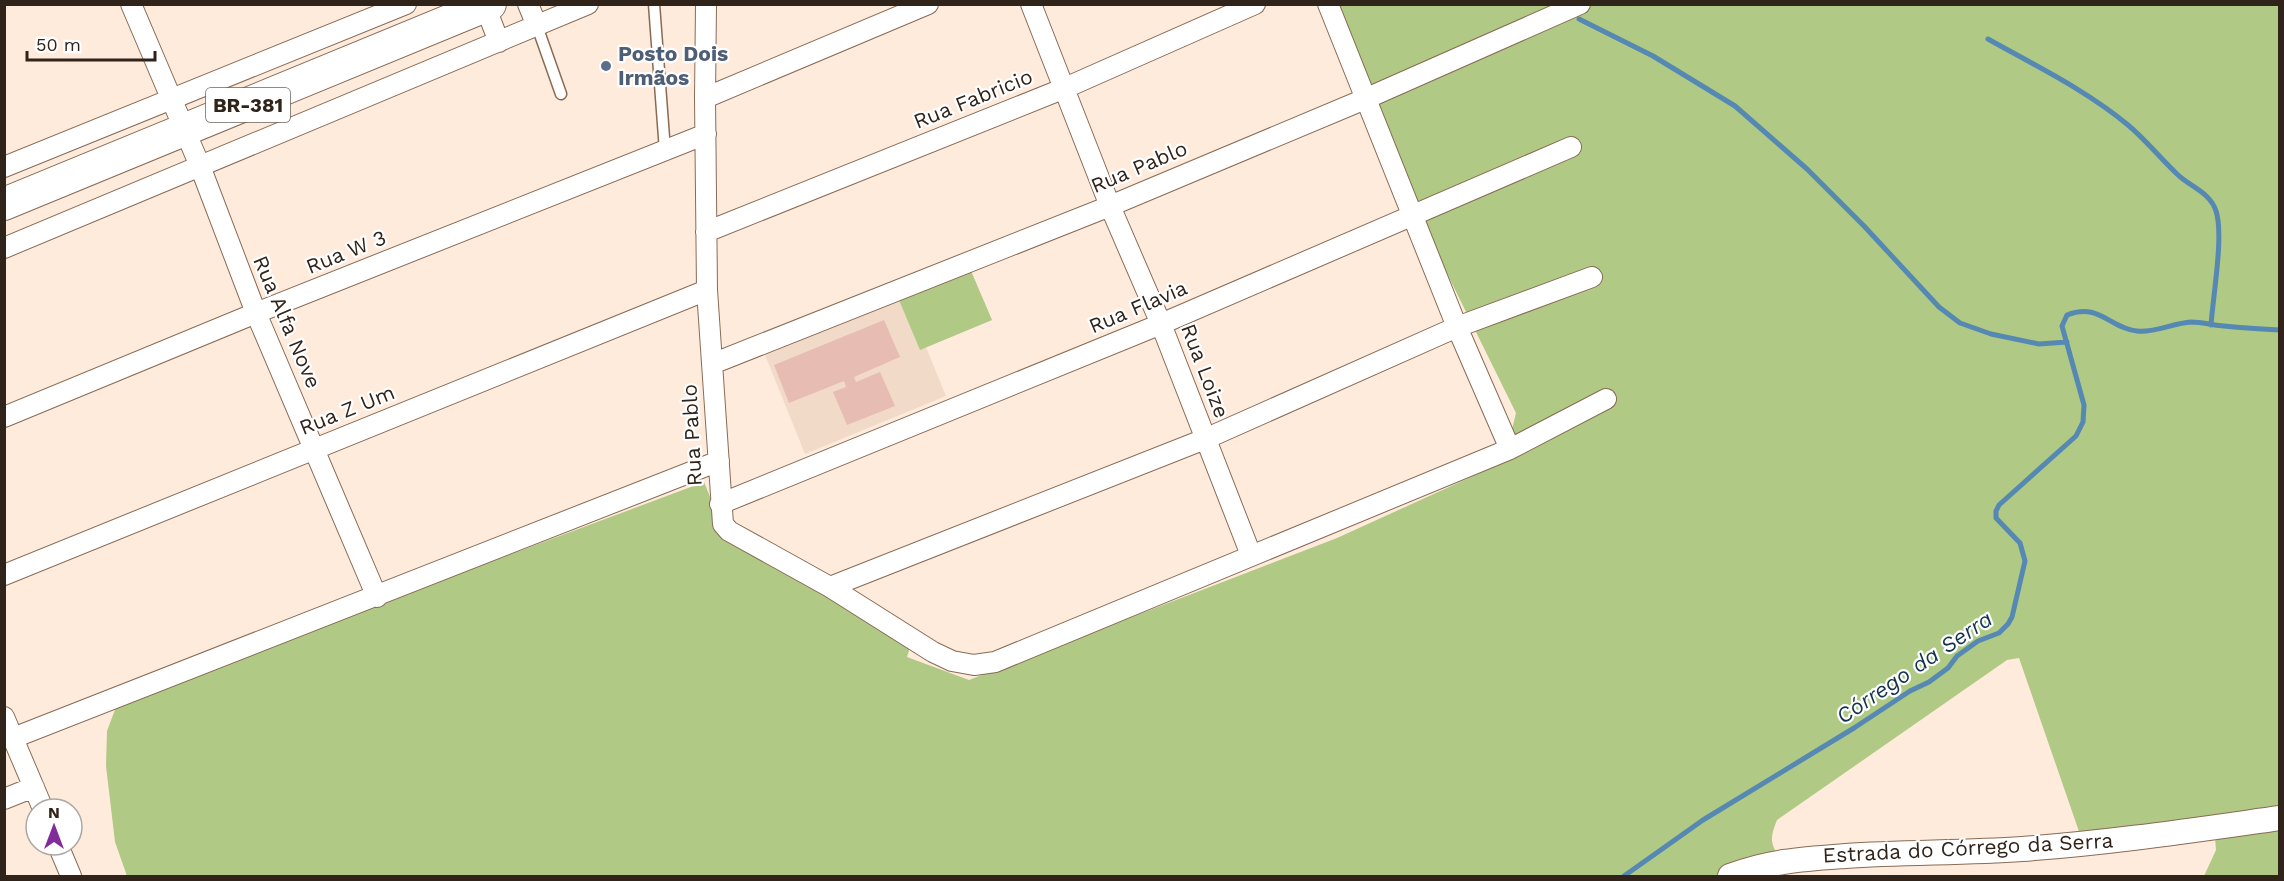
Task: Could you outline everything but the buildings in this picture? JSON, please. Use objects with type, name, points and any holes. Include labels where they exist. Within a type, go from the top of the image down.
[{"type":"main road","name":"BR-381","points":[[4,204],[488,5]]},
{"type":"street","name":"Rua Alfa Nove","points":[[131,4],[183,131],[200,166],[256,313],[377,597]]},
{"type":"street","points":[[4,167],[406,4]]},
{"type":"street","points":[[528,4],[537,26]]},
{"type":"street","points":[[4,248],[588,4]]},
{"type":"street","name":"Rua Pablo","points":[[706,4],[707,290],[723,524],[729,531],[830,587],[933,652],[952,661],[974,665],[995,662],[1510,449],[1606,399]]},
{"type":"street","points":[[705,98],[927,4]]},
{"type":"street","name":"Rua Loize","points":[[1031,4],[1110,206],[1161,324],[1251,555]]},
{"type":"street","name":"Rua Fabricio","points":[[706,232],[1065,88],[1255,4]]},
{"type":"street","points":[[1328,4],[1457,327],[1510,449]]},
{"type":"street","name":"Rua Pablo","points":[[712,364],[1110,206],[1365,99],[1580,4]]},
{"type":"street","points":[[488,5],[499,42]]},
{"type":"street","name":"Rua W 3","points":[[4,417],[256,313],[706,135]]},
{"type":"street","name":"Rua Flavia","points":[[720,504],[1161,324],[1411,214],[1571,147]]},
{"type":"street","points":[[830,587],[1204,439],[1457,327],[1592,277]]},
{"type":"street","name":"Rua Z Um","points":[[4,575],[707,290]]},
{"type":"street","points":[[14,738],[719,461]]},
{"type":"street","points":[[4,717],[38,797]]},
{"type":"street","points":[[4,799],[34,787]]},
{"type":"street","name":"Estrada do Córrego da Serra","points":[[1730,876],[1753,867],[1784,860],[2023,849],[2111,841],[2280,818]]},
{"type":"street","points":[[63,857],[71,876]]},
{"type":"lane","points":[[654,4],[664,151]]},
{"type":"lane","points":[[537,26],[561,94]]},
{"type":"shaded area","points":[[971,271],[992,320],[926,347],[946,396],[805,454],[765,355]]},
{"type":"green space","points":[[1338,5],[2279,5],[2279,876],[2204,876],[2216,850],[2215,837],[2083,843],[2019,658],[2007,660],[1777,820],[1772,841],[1782,859],[1720,876],[127,876],[115,842],[106,766],[107,731],[116,707],[127,698],[704,482],[720,521],[721,537],[771,548],[911,644],[907,657],[969,680],[1337,538],[1504,462],[1516,413],[1433,245]]},
{"type":"green space","points":[[971,271],[992,320],[920,350],[899,300]]},
{"type":"waterway","points":[[1579,19],[1653,56],[1735,106],[1807,169],[1939,307],[1960,323],[1991,334],[2039,344],[2067,342]]},
{"type":"waterway","points":[[1988,39],[2060,79],[2112,112],[2135,131],[2182,179],[2204,194],[2213,204],[2219,235],[2211,325]]},
{"type":"waterway","name":"Córrego da Serra","points":[[1624,876],[1703,820],[1910,691],[1929,682],[1948,668],[1957,656],[1978,641],[1999,633],[2008,624],[2012,617],[2025,561],[2020,543],[1996,518],[1996,511],[1999,505],[2076,436],[2083,422],[2084,405],[2062,326],[2067,315],[2088,312],[2137,331],[2150,331],[2191,322],[2280,330]]},
{"type":"place","name":"Posto Dois Irmãos","points":[[606,66]]}]
